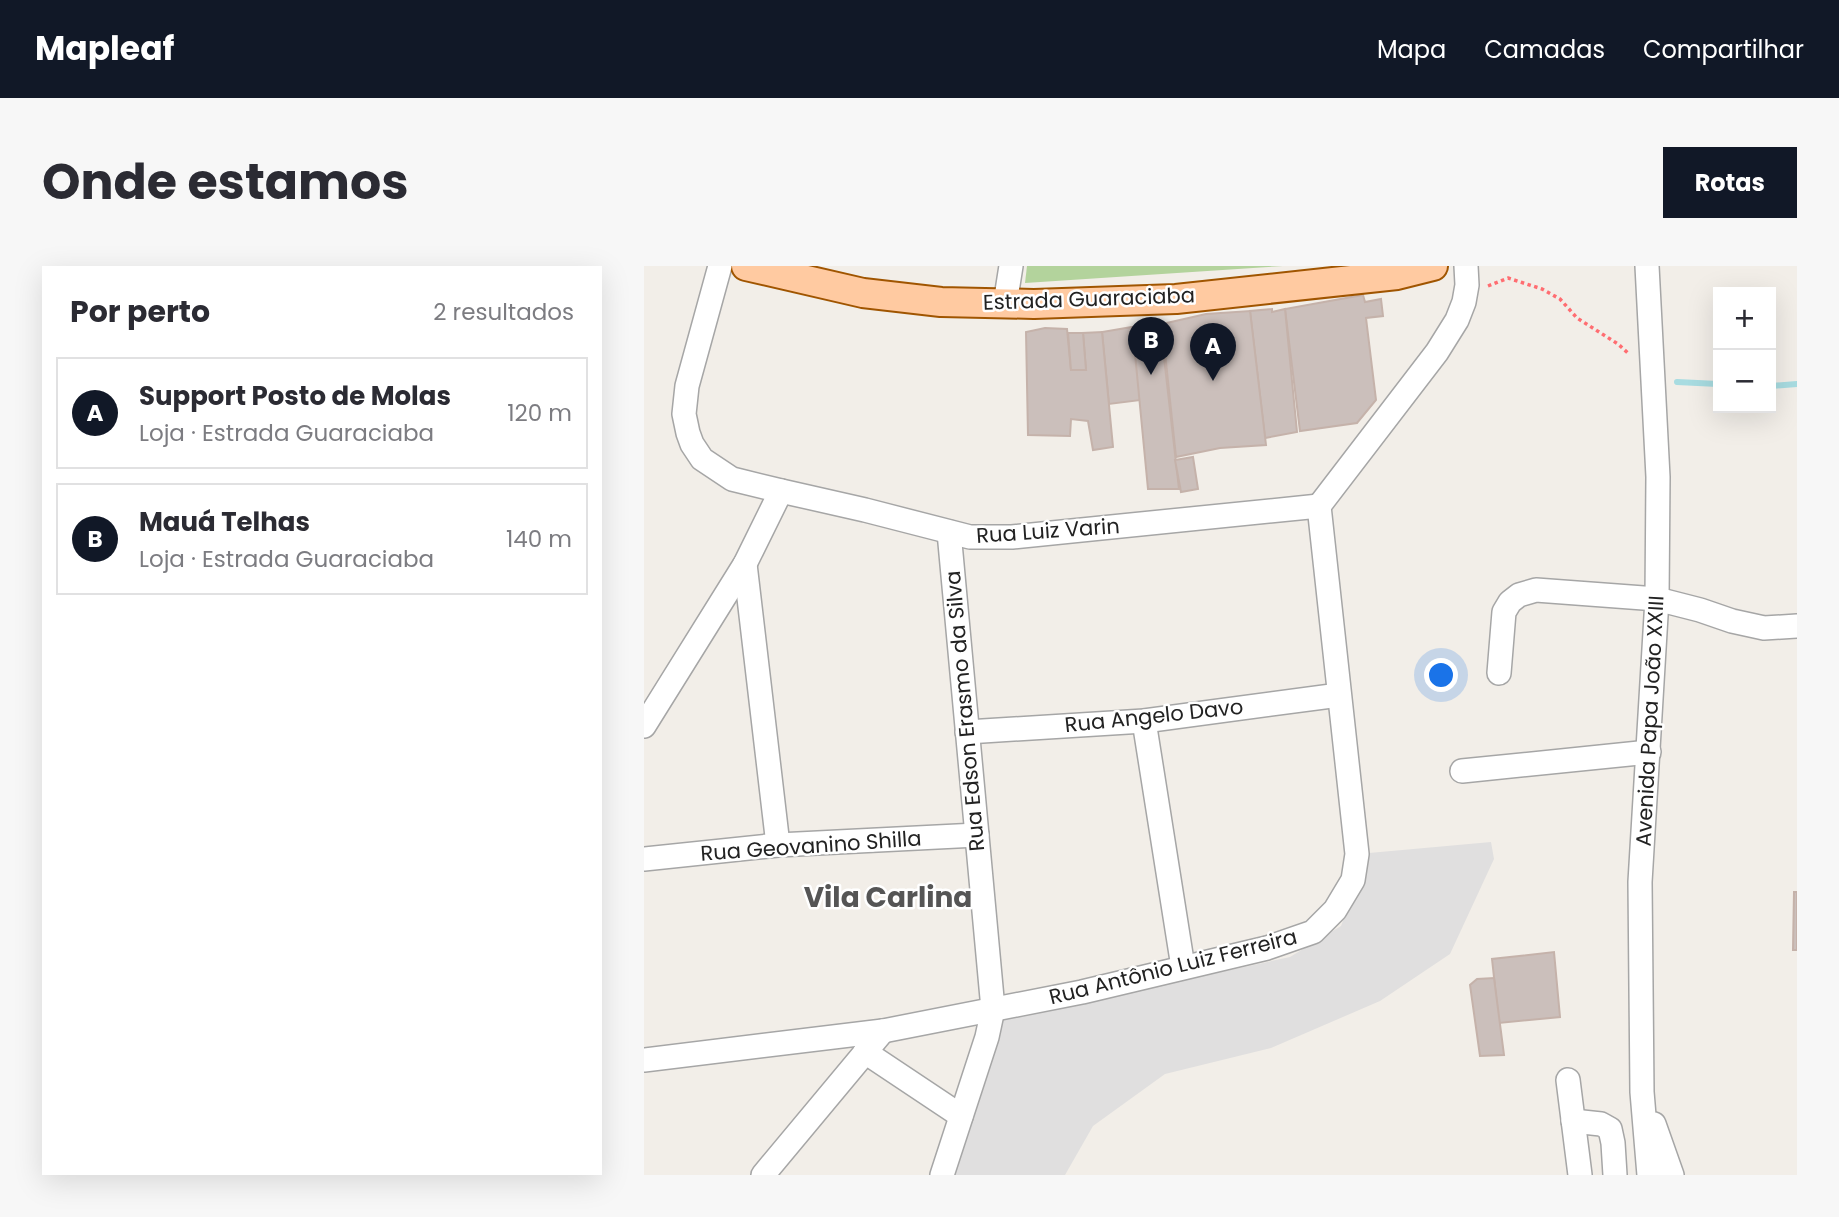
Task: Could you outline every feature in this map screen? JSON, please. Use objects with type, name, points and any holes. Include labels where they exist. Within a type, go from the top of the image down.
[{"type":"main road","name":"Estrada Guaraciaba","points":[[746,266],[863,293],[941,302],[1005,304],[1176,299],[1397,275],[1433,266]]},
{"type":"street","name":"Rua Luiz Varin","points":[[720,266],[687,386],[684,414],[692,444],[702,459],[732,479],[970,537],[1012,537],[1319,506]]},
{"type":"street","points":[[1005,304],[1011,266]]},
{"type":"street","points":[[1319,506],[1437,352],[1457,320],[1467,285],[1466,266]]},
{"type":"street","name":"Avenida Papa João XXIII","points":[[1647,266],[1658,477],[1657,599],[1640,882],[1642,1092],[1649,1175]]},
{"type":"street","points":[[644,726],[745,564],[781,491]]},
{"type":"street","name":"Rua Antônio Luiz Ferreira","points":[[644,1060],[883,1031],[1082,992],[1266,948],[1313,932],[1335,911],[1353,880],[1357,854],[1319,506]]},
{"type":"street","name":"Rua Edson Erasmo da Silva","points":[[942,1175],[987,1037],[993,1009],[949,532]]},
{"type":"street","points":[[745,564],[778,845]]},
{"type":"street","points":[[1499,673],[1504,612],[1510,602],[1519,595],[1536,590],[1657,599],[1765,628],[1797,626]]},
{"type":"street","name":"Rua Angelo Davo","points":[[967,732],[1144,721],[1339,695]]},
{"type":"street","points":[[1144,721],[1183,967]]},
{"type":"street","points":[[1462,771],[1649,752]]},
{"type":"street","name":"Rua Geovanino Shilla","points":[[644,859],[778,845],[977,835]]},
{"type":"street","points":[[763,1175],[883,1031]]},
{"type":"street","points":[[865,1052],[961,1116]]},
{"type":"street","points":[[1568,1080],[1580,1175]]},
{"type":"street","points":[[1642,1092],[1672,1175]]},
{"type":"street","points":[[1573,1121],[1601,1124],[1610,1129],[1615,1175]]},
{"type":"path","points":[[1465,296],[1508,278],[1542,289],[1560,299],[1577,318],[1618,344],[1653,373]]},
{"type":"shaded area","points":[[1491,842],[1494,859],[1450,954],[1380,1001],[1271,1048],[1165,1074],[1093,1126],[1065,1175],[953,1175],[1000,1020],[1290,957],[1341,926],[1369,853]]},
{"type":"green space","points":[[1027,266],[1283,266],[1025,283]]},
{"type":"building","points":[[1363,295],[1365,302],[1381,299],[1383,316],[1366,318],[1376,400],[1357,423],[1300,431],[1285,309]]},
{"type":"building","points":[[1272,309],[1272,312],[1285,309],[1297,432],[1265,438],[1250,311]]},
{"type":"building","points":[[1250,311],[1266,445],[1220,448],[1176,457],[1162,324],[1206,314]]},
{"type":"building","points":[[1132,327],[1141,400],[1109,404],[1102,332]]},
{"type":"building","points":[[1045,328],[1067,329],[1071,370],[1086,370],[1083,333],[1102,332],[1113,447],[1093,450],[1088,421],[1071,419],[1070,436],[1028,435],[1026,332]]},
{"type":"building","points":[[1161,331],[1179,489],[1148,489],[1133,333]]},
{"type":"building","points":[[1068,333],[1083,333],[1086,370],[1071,370]]},
{"type":"building","points":[[1193,457],[1198,489],[1181,492],[1175,460]]},
{"type":"building","points":[[1794,892],[1797,892],[1797,950],[1793,950]]},
{"type":"building","points":[[1554,952],[1560,1017],[1499,1023],[1492,959]]},
{"type":"building","points":[[1494,978],[1504,1055],[1480,1056],[1470,985],[1477,979]]},
{"type":"waterway","points":[[1677,382],[1713,384]]},
{"type":"waterway","points":[[1776,386],[1797,384]]},
{"type":"place","name":"Mauá Telhas","points":[[1151,375]]},
{"type":"place","name":"Support Posto de Molas","points":[[1213,381]]},
{"type":"district","name":"Vila Carlina","points":[[888,897]]}]
